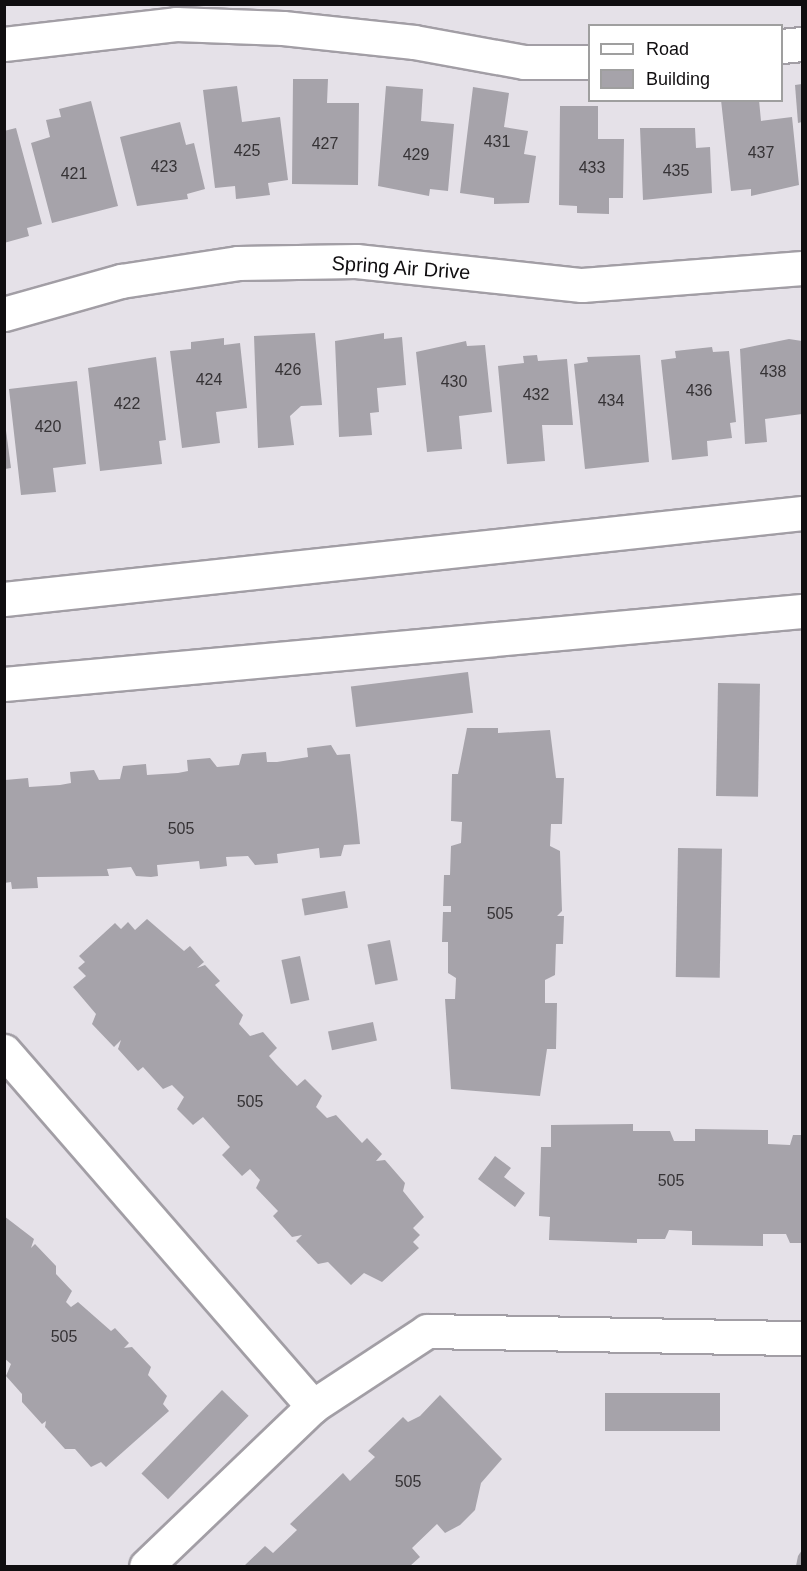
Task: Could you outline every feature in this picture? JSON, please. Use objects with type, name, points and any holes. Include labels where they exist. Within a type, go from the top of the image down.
[{"type":"street","points":[[4,44],[176,24],[283,28],[414,42],[524,62],[588,62]]},
{"type":"street","points":[[783,46],[802,44]]},
{"type":"street","name":"Spring Air Drive","points":[[4,314],[121,281],[238,263],[356,261],[582,285],[802,267]]},
{"type":"street","points":[[4,600],[802,513]]},
{"type":"street","points":[[4,684],[802,611]]},
{"type":"street","points":[[4,1051],[313,1406]]},
{"type":"street","points":[[146,1566],[313,1406],[427,1331],[802,1338]]},
{"type":"building","points":[[293,79],[328,79],[327,103],[359,103],[358,185],[292,184]]},
{"type":"building","points":[[802,84],[802,122],[798,123],[795,85]]},
{"type":"building","points":[[237,86],[242,122],[280,117],[288,180],[268,183],[270,195],[236,199],[235,186],[215,188],[203,90]]},
{"type":"building","points":[[386,86],[423,89],[421,121],[454,124],[448,191],[430,189],[429,196],[378,186]]},
{"type":"building","points":[[473,87],[509,93],[504,127],[528,131],[524,154],[536,156],[529,203],[494,204],[494,198],[460,193]]},
{"type":"building","points":[[91,101],[118,206],[52,223],[31,143],[50,137],[46,120],[61,117],[59,109]]},
{"type":"building","points":[[721,102],[759,102],[761,121],[792,117],[799,185],[751,196],[751,189],[731,191]]},
{"type":"building","points":[[560,106],[598,106],[598,139],[624,139],[623,198],[609,198],[609,214],[577,213],[577,206],[559,205]]},
{"type":"building","points":[[180,122],[186,145],[194,143],[205,189],[187,194],[188,199],[137,206],[120,137]]},
{"type":"building","points":[[16,128],[42,224],[27,228],[29,236],[4,243],[4,131]]},
{"type":"building","points":[[640,128],[695,128],[696,148],[710,147],[712,193],[643,200]]},
{"type":"building","points":[[315,333],[322,405],[301,406],[290,416],[294,445],[258,448],[254,336]]},
{"type":"building","points":[[384,333],[384,339],[402,337],[406,385],[377,388],[379,412],[370,413],[372,435],[339,437],[335,341]]},
{"type":"building","points":[[224,338],[224,345],[240,343],[247,408],[216,412],[220,443],[182,448],[170,351],[191,349],[191,342]]},
{"type":"building","points":[[789,339],[802,341],[802,414],[765,419],[767,442],[745,444],[740,349]]},
{"type":"building","points":[[466,341],[467,346],[485,345],[492,412],[459,416],[462,449],[427,452],[416,352]]},
{"type":"building","points":[[712,347],[713,352],[729,351],[736,422],[730,423],[732,438],[707,441],[708,456],[672,460],[661,360],[676,358],[675,351]]},
{"type":"building","points":[[537,355],[538,361],[567,359],[573,425],[542,425],[545,461],[507,464],[498,366],[524,363],[523,356]]},
{"type":"building","points":[[640,355],[649,462],[585,469],[574,364],[588,362],[587,357]]},
{"type":"building","points":[[156,357],[166,440],[159,441],[162,464],[100,471],[88,368]]},
{"type":"building","points":[[77,381],[86,464],[53,468],[56,492],[21,495],[9,389]]},
{"type":"building","points":[[5,423],[11,468],[5,469]]},
{"type":"building","points":[[468,672],[473,713],[356,727],[351,686]]},
{"type":"building","points":[[718,683],[760,684],[758,797],[716,796]]},
{"type":"building","points":[[467,728],[498,728],[498,733],[550,730],[556,778],[564,778],[562,824],[551,824],[550,846],[560,851],[562,911],[557,916],[564,916],[563,944],[556,944],[555,975],[545,980],[545,1003],[557,1003],[556,1049],[547,1049],[540,1096],[451,1089],[445,999],[455,999],[456,978],[448,973],[448,942],[442,942],[443,912],[451,912],[451,906],[443,906],[444,875],[450,875],[451,846],[461,843],[462,822],[451,821],[452,774],[458,774]]},
{"type":"building","points":[[331,745],[337,755],[350,754],[360,844],[344,845],[341,856],[320,858],[319,848],[277,854],[278,863],[255,865],[248,856],[226,857],[227,866],[220,867],[200,869],[199,861],[157,865],[158,876],[151,877],[136,876],[131,867],[107,869],[109,876],[37,877],[38,888],[12,889],[11,882],[4,883],[5,780],[28,778],[29,787],[60,785],[71,783],[70,772],[94,770],[99,780],[120,779],[123,766],[146,764],[147,775],[178,773],[188,771],[187,760],[210,758],[217,767],[239,765],[242,754],[266,752],[267,762],[277,762],[308,757],[307,748]]},
{"type":"building","points":[[678,848],[722,849],[720,978],[676,977]]},
{"type":"building","points":[[345,891],[348,908],[305,915],[302,899]]},
{"type":"building","points":[[147,919],[184,951],[190,946],[204,962],[197,968],[205,965],[220,981],[215,985],[243,1015],[239,1024],[250,1036],[263,1032],[277,1048],[269,1056],[276,1064],[297,1086],[305,1079],[322,1096],[316,1107],[327,1118],[336,1115],[362,1143],[367,1138],[382,1154],[376,1161],[385,1160],[405,1183],[403,1191],[424,1217],[413,1228],[420,1235],[413,1242],[419,1248],[382,1282],[364,1273],[351,1285],[328,1262],[318,1264],[296,1241],[302,1235],[292,1237],[273,1216],[278,1211],[256,1188],[260,1180],[250,1169],[242,1176],[222,1155],[230,1147],[203,1117],[193,1125],[177,1109],[184,1097],[172,1085],[163,1089],[143,1067],[138,1071],[118,1049],[121,1040],[114,1047],[92,1024],[96,1014],[73,987],[86,976],[78,968],[85,962],[79,956],[115,923],[121,929],[128,922],[135,930]]},
{"type":"building","points":[[390,940],[398,980],[375,985],[367,944]]},
{"type":"building","points":[[300,956],[309,1000],[291,1004],[281,960]]},
{"type":"building","points":[[373,1022],[377,1041],[332,1050],[328,1032]]},
{"type":"building","points":[[633,1124],[633,1131],[670,1131],[674,1141],[695,1141],[695,1129],[768,1130],[768,1144],[790,1145],[793,1135],[802,1135],[802,1243],[790,1243],[786,1234],[763,1234],[763,1246],[692,1245],[692,1231],[669,1230],[665,1239],[637,1239],[637,1243],[549,1240],[550,1217],[539,1216],[541,1147],[551,1147],[551,1125]]},
{"type":"building","points":[[495,1156],[511,1168],[504,1177],[525,1193],[515,1207],[478,1179]]},
{"type":"building","points":[[4,1216],[34,1239],[31,1248],[35,1244],[56,1266],[56,1274],[72,1291],[66,1302],[71,1307],[78,1302],[111,1331],[115,1328],[129,1343],[124,1348],[132,1347],[151,1367],[148,1375],[167,1396],[163,1404],[169,1411],[106,1467],[101,1462],[91,1467],[75,1449],[65,1449],[45,1427],[46,1421],[42,1424],[22,1402],[22,1394],[6,1376],[11,1364],[4,1358]]},
{"type":"building","points":[[222,1390],[249,1416],[168,1499],[141,1473]]},
{"type":"building","points":[[605,1393],[720,1393],[720,1431],[605,1431]]},
{"type":"building","points":[[440,1395],[502,1459],[481,1483],[475,1510],[460,1525],[445,1533],[437,1524],[412,1548],[420,1557],[410,1566],[244,1566],[265,1546],[273,1553],[297,1530],[290,1524],[343,1473],[350,1481],[375,1457],[368,1451],[403,1417],[408,1422],[420,1416]]},
{"type":"building","points":[[802,1550],[802,1566],[796,1566],[798,1556]]}]
